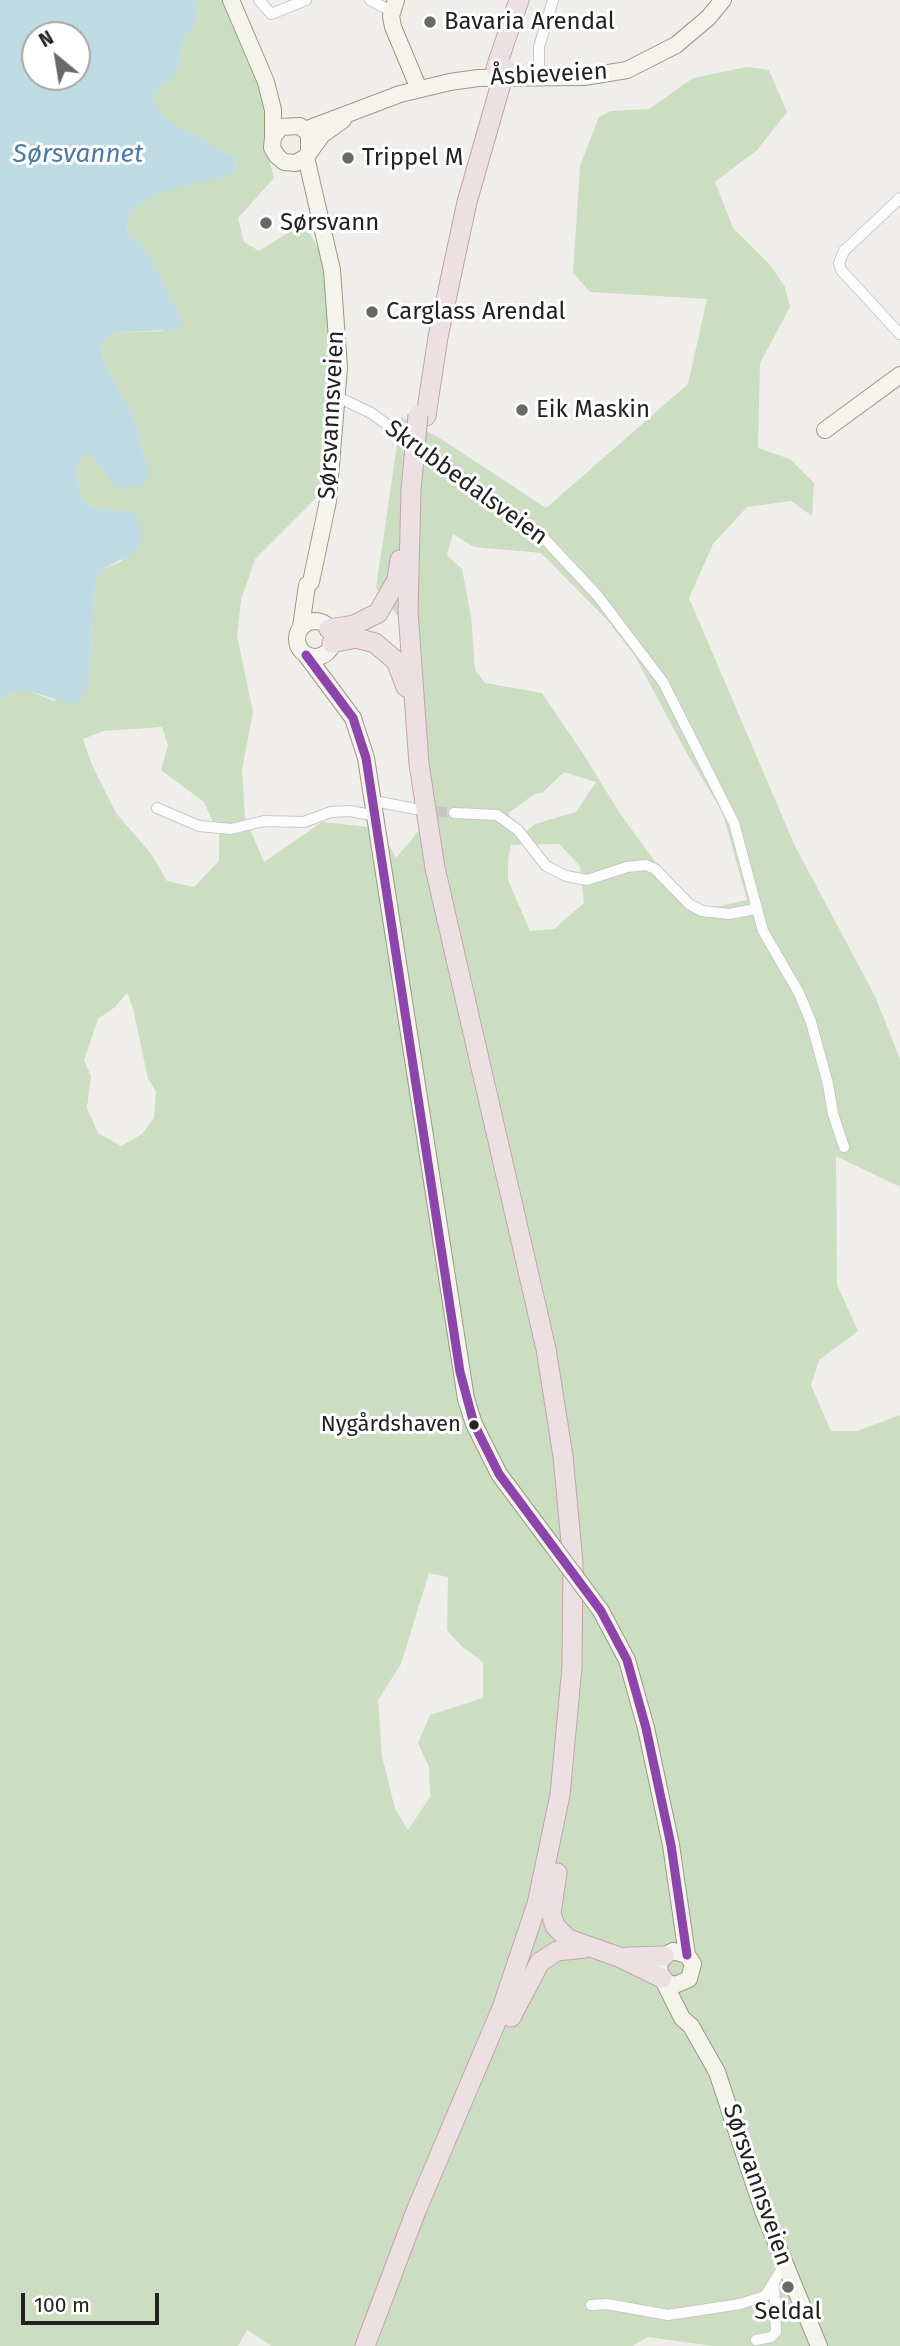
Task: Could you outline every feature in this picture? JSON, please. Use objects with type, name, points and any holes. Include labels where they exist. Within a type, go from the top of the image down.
[{"type":"highway","points":[[419,764],[408,611],[415,491],[430,330],[460,194],[498,78],[519,0]]},
{"type":"highway","points":[[498,78],[529,0]]},
{"type":"highway","points":[[329,636],[365,621],[383,607],[397,580],[415,491]]},
{"type":"highway","points":[[415,491],[419,631],[432,789],[445,872],[555,1353],[572,1460],[580,1572],[580,1674],[551,1913],[555,1926],[568,1938],[588,1948],[619,1957],[664,1980]]},
{"type":"highway","points":[[329,636],[356,638],[374,643],[396,661],[404,676],[435,868],[546,1349],[563,1456],[573,1563],[572,1667],[560,1796],[537,1905],[502,2008],[416,2211],[365,2346]]},
{"type":"highway","points":[[511,2017],[547,1911],[561,1848]]},
{"type":"highway","points":[[375,2346],[423,2217],[511,2017],[540,1962],[557,1951],[588,1948]]},
{"type":"highway","points":[[619,1957],[666,1954]]},
{"type":"main road","points":[[231,0],[266,82],[273,110],[274,153],[284,162],[296,163],[308,154],[311,140],[290,118],[266,82]]},
{"type":"main road","name":"Åsbieveien","points":[[302,128],[419,89],[478,78],[591,76],[644,64],[692,33],[723,0]]},
{"type":"main road","points":[[393,5],[393,27],[419,89]]},
{"type":"main road","name":"Åsbieveien","points":[[308,154],[322,135],[356,111]]},
{"type":"main road","points":[[273,137],[281,127],[302,128]]},
{"type":"main road","name":"Sørsvannsveien","points":[[308,154],[315,207],[335,288],[339,335],[338,397],[328,501],[311,582],[314,604],[329,636],[328,661],[334,689]]},
{"type":"main road","name":"Sørsvannsveien","points":[[284,162],[294,170],[315,207]]},
{"type":"main road","points":[[825,430],[900,375]]},
{"type":"main road","name":"Sørsvannsveien","points":[[301,627],[307,585],[311,582]]},
{"type":"main road","points":[[312,621],[329,636],[317,657],[306,655],[297,642],[301,627],[312,621]]},
{"type":"main road","name":"Sørsvannsveien","points":[[306,655],[334,689],[358,728],[375,809],[460,1372],[474,1424],[499,1474],[601,1611],[627,1660],[646,1728],[671,1845],[687,1955]]},
{"type":"main road","name":"Sørsvannsveien","points":[[666,1954],[680,1914]]},
{"type":"main road","points":[[678,1951],[687,1955],[693,1969],[689,1979],[675,1985],[664,1980],[659,1964],[666,1954],[678,1951]]},
{"type":"main road","name":"Sørsvannsveien","points":[[689,1979],[685,2000],[691,2026],[717,2072],[752,2180],[819,2346]]},
{"type":"main road","name":"Sørsvannsveien","points":[[664,1980],[682,2018],[691,2026]]},
{"type":"street","points":[[259,0],[271,14],[306,0]]},
{"type":"street","points":[[370,0],[393,5]]},
{"type":"street","points":[[539,76],[539,47],[554,0]]},
{"type":"street","points":[[900,198],[844,251],[839,263],[841,270],[900,334]]},
{"type":"street","name":"Skrubbedalsveien","points":[[338,397],[371,413],[540,534],[597,595],[663,682],[734,823],[763,931],[799,993],[811,1022],[828,1084],[832,1114],[844,1147]]},
{"type":"street","points":[[157,808],[200,826],[231,829],[264,821],[304,822],[331,812],[416,809]]},
{"type":"street","points":[[454,813],[497,815],[518,830],[545,866],[566,876],[587,880],[627,867],[646,865],[655,869],[689,904],[702,911],[729,914],[755,909]]},
{"type":"street","points":[[756,2340],[771,2337],[776,2332],[775,2275],[785,2264]]},
{"type":"street","points":[[591,2305],[607,2304],[659,2314],[682,2315],[755,2300],[765,2296],[774,2284]]},
{"type":"green space","points":[[193,0],[229,0],[265,95],[267,150],[274,178],[238,218],[244,242],[259,251],[304,223],[328,266],[341,376],[322,437],[322,492],[255,559],[241,600],[237,636],[253,712],[242,770],[245,818],[264,862],[322,822],[379,828],[396,858],[420,829],[407,628],[376,588],[401,417],[441,439],[546,508],[688,384],[707,299],[590,292],[573,273],[580,166],[599,117],[611,111],[649,109],[693,78],[747,67],[769,70],[787,112],[757,150],[715,182],[733,228],[771,266],[785,287],[790,307],[760,363],[758,448],[790,459],[814,483],[812,516],[791,501],[747,507],[713,544],[689,598],[795,846],[875,996],[900,1059],[900,1187],[836,1156],[837,1285],[858,1331],[819,1360],[811,1385],[831,1431],[857,1431],[900,1415],[900,2346],[713,2346],[648,2337],[632,2346],[272,2346],[247,2330],[238,2346],[0,2346],[0,700],[15,691],[29,691],[54,701],[89,683],[95,584],[101,570],[122,561],[133,512],[96,508],[84,502],[77,482],[78,464],[83,454],[90,455],[109,478],[147,465],[132,413],[106,366],[100,348],[105,339],[117,333],[161,331],[183,322],[152,260],[128,231],[127,220],[135,207],[163,191],[237,170],[236,158],[180,127],[160,113],[153,103],[153,93],[176,74],[184,41],[197,21],[198,10]],"holes":[[[453,534],[474,547],[541,553],[607,620],[635,656],[686,752],[722,811],[747,900],[706,909],[669,881],[619,812],[542,693],[485,683],[475,670],[471,616],[462,569],[447,555]],[[162,727],[168,745],[161,770],[204,802],[219,835],[219,861],[194,887],[167,881],[152,855],[116,813],[92,765],[83,739],[104,731]],[[564,772],[596,782],[576,812],[535,824],[520,837],[508,813],[535,794],[542,793]],[[559,844],[580,866],[584,903],[554,929],[530,931],[508,880],[511,845]],[[127,993],[133,1008],[148,1079],[156,1091],[154,1118],[142,1134],[121,1146],[98,1133],[87,1108],[91,1076],[84,1060],[98,1019],[115,1007]],[[429,1573],[448,1577],[447,1630],[461,1646],[483,1662],[483,1698],[430,1715],[418,1743],[429,1767],[430,1797],[408,1830],[395,1809],[382,1756],[378,1700],[401,1664]]]},
{"type":"water","name":"Sørsvannet","points":[[0,0],[193,0],[198,10],[197,21],[184,41],[176,74],[153,93],[153,102],[160,113],[180,127],[236,158],[237,170],[229,176],[163,191],[135,207],[127,220],[128,231],[152,260],[183,322],[180,329],[117,333],[105,339],[100,348],[106,366],[132,413],[147,465],[147,480],[140,485],[118,489],[90,455],[84,454],[78,464],[77,482],[84,502],[96,508],[133,512],[140,521],[142,535],[136,552],[101,570],[95,584],[89,684],[81,698],[70,704],[29,691],[15,691],[0,700]]},
{"type":"tunnel","points":[[422,810],[454,813]]},
{"type":"transit line","points":[[306,655],[353,718],[366,758],[460,1372],[474,1424],[499,1474],[601,1611],[627,1660],[646,1728],[671,1845],[687,1955]]},
{"type":"place","name":"Bavaria Arendal","points":[[430,22]]},
{"type":"place","name":"Trippel M","points":[[348,158]]},
{"type":"place","name":"Sørsvann","points":[[266,223]]},
{"type":"place","name":"Carglass Arendal","points":[[372,312]]},
{"type":"place","name":"Eik Maskin","points":[[522,410]]},
{"type":"place","name":"Nygårdshaven","points":[[474,1425]]},
{"type":"place","name":"Seldal","points":[[788,2287]]}]
